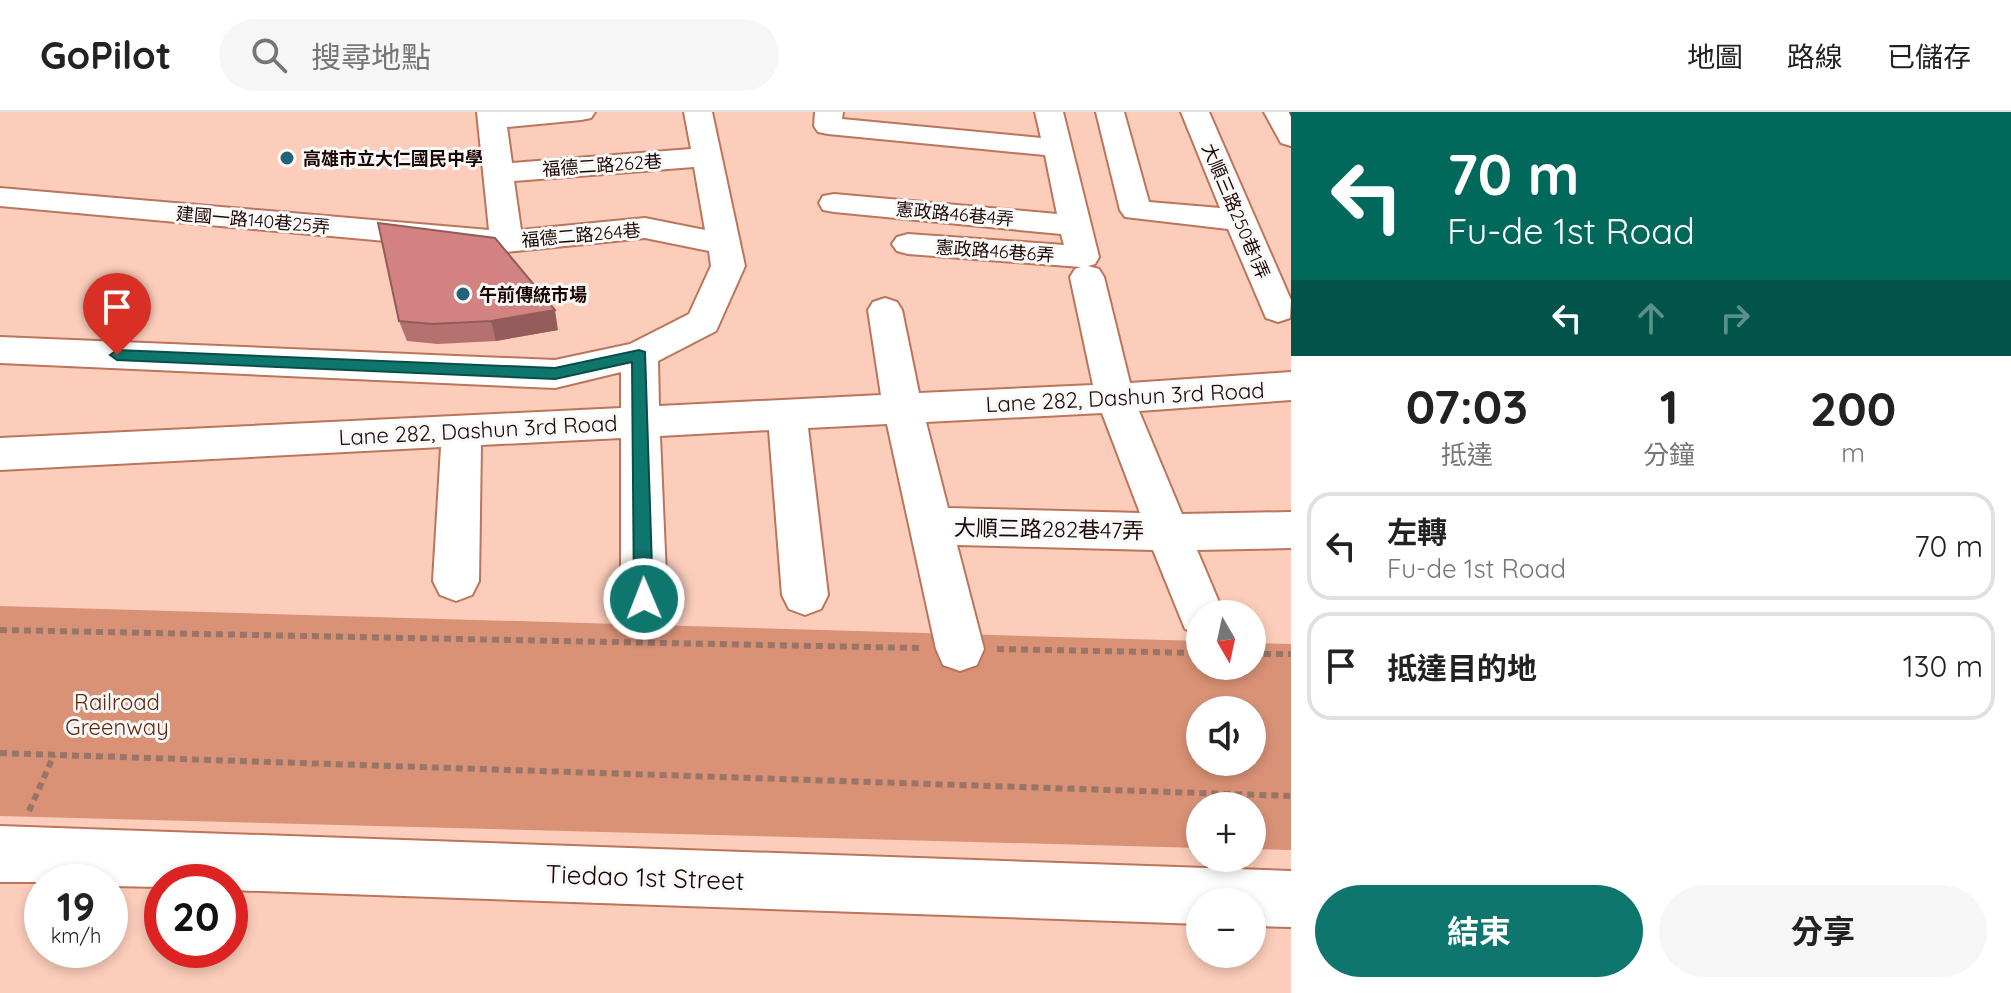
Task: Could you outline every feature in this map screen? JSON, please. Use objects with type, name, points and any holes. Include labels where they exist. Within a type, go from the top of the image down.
[{"type":"street","points":[[491,116],[581,112]]},
{"type":"street","points":[[0,350],[555,374],[639,355],[703,322],[728,266],[698,112]]},
{"type":"street","points":[[1110,112],[1136,210],[1240,220]]},
{"type":"street","name":"大順三路250巷1弄","points":[[1195,112],[1278,310]]},
{"type":"street","points":[[1278,112],[1291,137]]},
{"type":"street","points":[[1041,115],[1057,148],[1115,398],[1195,600]]},
{"type":"street","name":"福德二路264巷","points":[[491,116],[506,242],[645,228],[724,244]]},
{"type":"street","points":[[828,119],[1057,148]]},
{"type":"street","name":"福德二路262巷","points":[[498,173],[707,157]]},
{"type":"street","name":"建國一路140巷25弄","points":[[0,197],[506,242]]},
{"type":"street","name":"憲政路46巷4弄","points":[[834,203],[1075,225]]},
{"type":"street","name":"憲政路46巷6弄","points":[[908,244],[1085,266]]},
{"type":"street","name":"大順三路282巷47弄","points":[[885,310],[903,409],[960,649]]},
{"type":"street","points":[[639,355],[644,599]]},
{"type":"street","name":"Lane 282, Dashun 3rd Road","points":[[0,454],[1115,398],[1291,386]]},
{"type":"street","points":[[787,415],[805,595]]},
{"type":"street","points":[[456,581],[462,431]]},
{"type":"street","name":"大順三路282巷47弄","points":[[931,526],[1168,532],[1291,530]]},
{"type":"street","name":"Tiedao 1st Street","points":[[12,838],[1291,899]]},
{"type":"path","points":[[0,630],[1186,653]]},
{"type":"path","points":[[1266,654],[1291,654]]},
{"type":"path","points":[[0,753],[1291,796]]},
{"type":"path","points":[[12,838],[54,755]]},
{"type":"green space","name":"Railroad Greenway","points":[[0,606],[1186,641],[1186,680],[1266,680],[1266,643],[1291,644],[1291,850],[1266,849],[1266,792],[1186,792],[1186,848],[0,816]]},
{"type":"building","name":"午前傳統市場","points":[[378,223],[495,238],[555,310],[491,321],[432,324],[399,321]]},
{"type":"place","name":"高雄市立大仁國民中學","points":[[287,158]]},
{"type":"place","name":"午前傳統市場","points":[[463,294]]},
{"type":"route","points":[[117,355],[555,374],[639,355],[644,599]]}]
